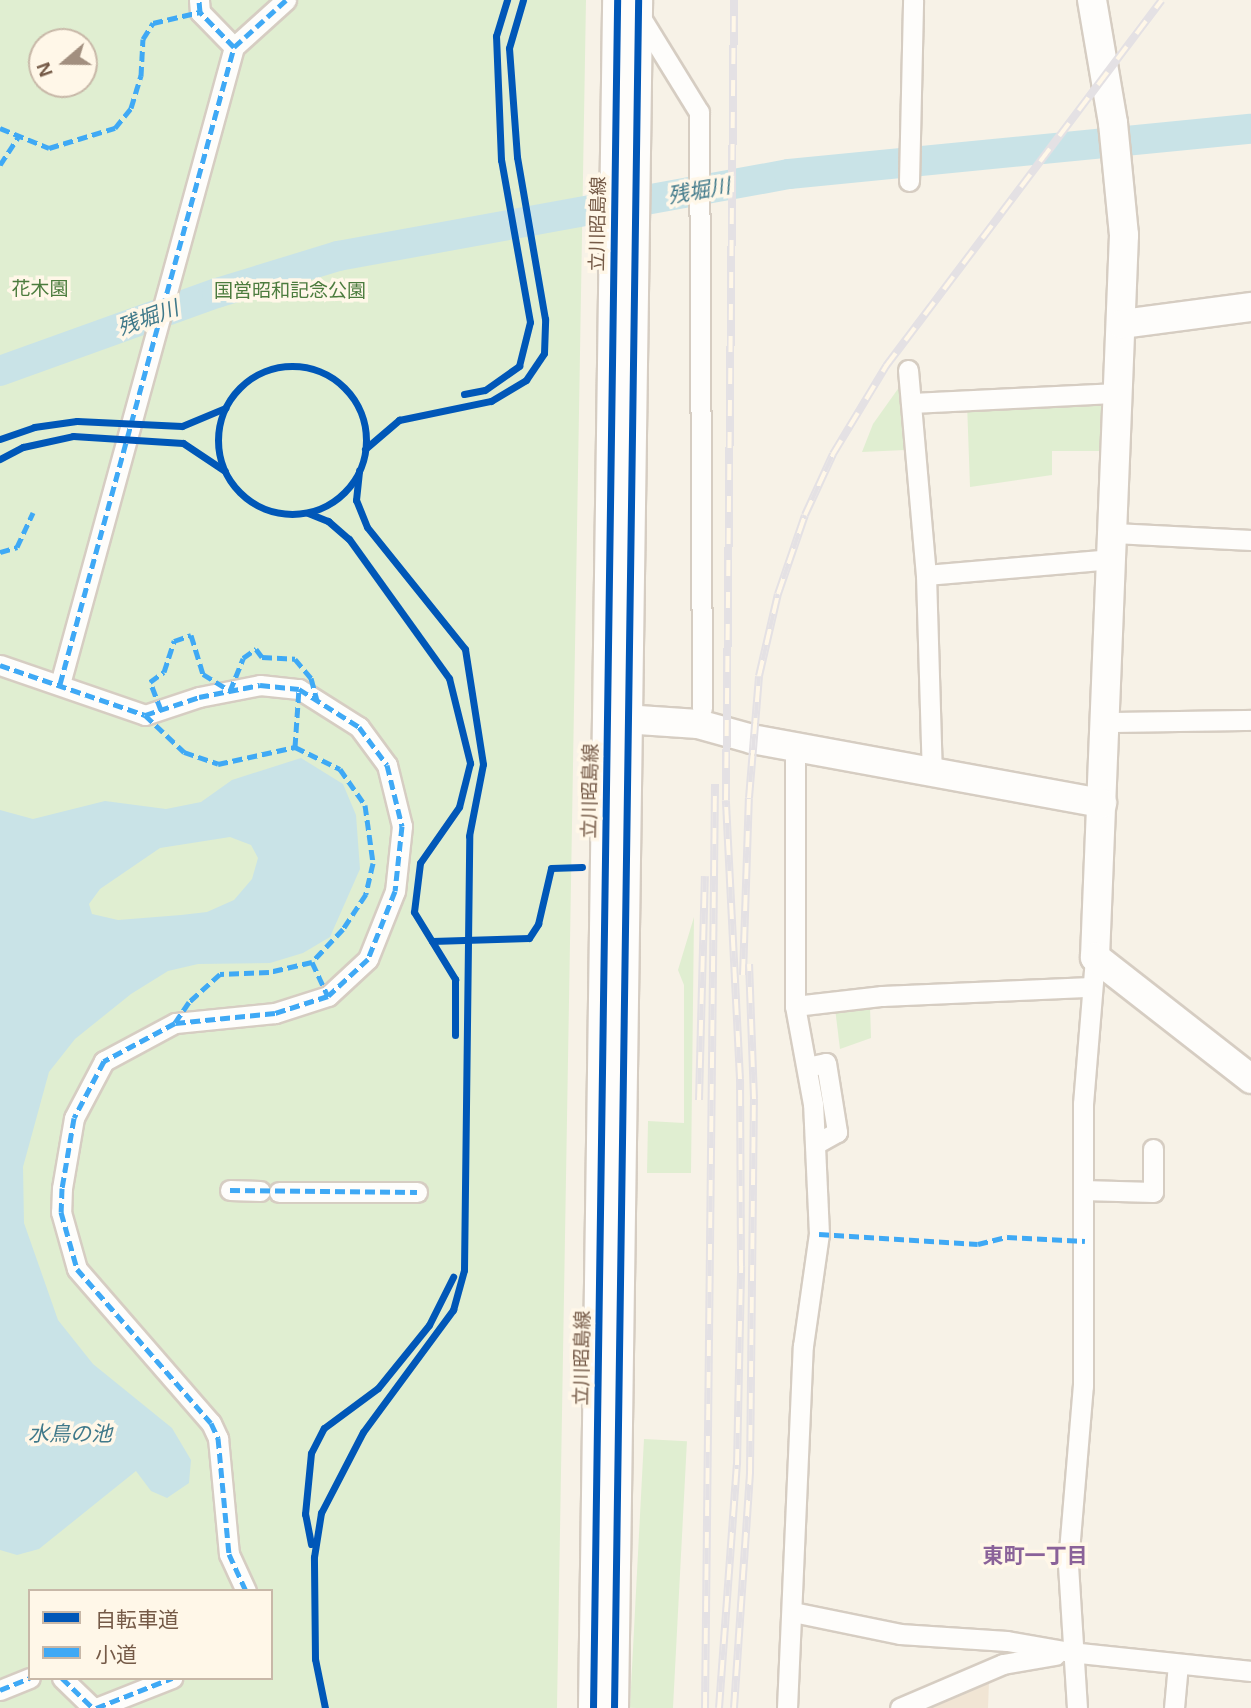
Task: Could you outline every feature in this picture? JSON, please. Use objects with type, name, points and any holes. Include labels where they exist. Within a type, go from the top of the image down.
[{"type":"main road","points":[[1092,0],[1113,123],[1124,235],[1095,957],[1251,1079]]},
{"type":"main road","name":"立川昭島線","points":[[593,1708],[617,718],[625,161],[631,4]]},
{"type":"main road","points":[[1122,324],[1251,307]]},
{"type":"main road","points":[[617,718],[698,724],[795,747],[1102,803]]},
{"type":"main road","name":"立川昭島線","points":[[614,1708],[617,718]]},
{"type":"street","points":[[200,0],[200,12],[234,47]]},
{"type":"street","points":[[60,684],[203,150],[234,47],[286,0]]},
{"type":"street","points":[[909,181],[913,0]]},
{"type":"street","points":[[631,4],[699,112],[702,708]]},
{"type":"street","points":[[908,370],[926,575],[932,772]]},
{"type":"street","points":[[911,403],[1119,393]]},
{"type":"street","points":[[926,575],[1113,546],[1251,540]]},
{"type":"street","points":[[0,665],[145,715],[199,697],[260,685],[299,689],[359,727],[387,765],[402,826],[395,891],[368,959],[328,996],[275,1013],[175,1023],[104,1061],[74,1118],[61,1212],[77,1269],[211,1423],[218,1438],[229,1554],[245,1589]]},
{"type":"street","points":[[1106,722],[1251,720]]},
{"type":"street","points":[[788,1708],[803,1346],[819,1234],[817,1143],[807,1067],[795,1006],[795,747]]},
{"type":"street","points":[[1077,1708],[1070,1653],[1069,1563],[1086,1308],[1083,1104],[1095,957]]},
{"type":"street","points":[[795,1006],[882,996],[1091,987]]},
{"type":"street","points":[[1083,1190],[1153,1192],[1153,1149]]},
{"type":"street","points":[[230,1190],[416,1192]]},
{"type":"street","points":[[793,1612],[900,1634],[1007,1641],[1070,1653],[1251,1671]]},
{"type":"street","points":[[900,1708],[1003,1664],[1070,1653]]},
{"type":"street","points":[[1174,1708],[1178,1664]]},
{"type":"street","points":[[0,1690],[28,1679]]},
{"type":"street","points":[[64,1680],[94,1708],[167,1680]]},
{"type":"shaded area","points":[[989,1682],[988,1708],[929,1708],[952,1697]]},
{"type":"green space","name":"国営昭和記念公園","points":[[0,0],[586,0],[557,1708],[0,1708]]},
{"type":"green space","points":[[900,386],[905,450],[862,452],[873,424]]},
{"type":"green space","points":[[1107,402],[1105,451],[1052,451],[1052,475],[970,487],[967,403]]},
{"type":"green space","points":[[694,917],[691,1173],[647,1173],[648,1121],[684,1123],[684,985],[678,970]]},
{"type":"green space","points":[[870,1006],[871,1038],[840,1049],[835,1008]]},
{"type":"green space","points":[[644,1439],[687,1441],[673,1708],[630,1708]]},
{"type":"water","name":"水鳥の池","points":[[301,758],[343,784],[356,815],[360,869],[330,937],[303,953],[270,963],[198,964],[168,971],[131,994],[75,1039],[49,1072],[23,1167],[24,1223],[58,1320],[93,1364],[172,1428],[191,1460],[189,1483],[167,1498],[151,1491],[136,1471],[39,1549],[17,1555],[0,1550],[0,810],[33,819],[105,801],[166,809],[201,802],[232,780]],"holes":[[[230,837],[251,845],[258,858],[252,879],[234,900],[207,912],[118,920],[92,914],[89,904],[100,889],[160,848]]]},
{"type":"waterway","name":"残堀川","points":[[0,371],[217,293],[338,256],[789,174],[1251,129]]},
{"type":"railway","points":[[719,1708],[737,1465],[741,1266],[740,1079],[726,800],[734,0]]},
{"type":"railway","points":[[743,975],[749,798],[759,676],[778,594],[805,515],[833,454],[886,366],[1162,0]]},
{"type":"railway","points":[[705,1708],[715,784]]},
{"type":"railway","points":[[699,1100],[705,876]]},
{"type":"railway","points":[[734,1708],[750,1473],[754,1099],[749,964]]},
{"type":"marked path","points":[[60,684],[234,47],[200,12],[199,0]]},
{"type":"marked path","points":[[234,47],[286,0]]},
{"type":"marked path","points":[[0,128],[49,148],[115,128],[131,108],[141,76],[143,39],[153,23],[200,12]]},
{"type":"marked path","points":[[0,165],[18,137]]},
{"type":"marked path","points":[[0,552],[17,547],[33,513]]},
{"type":"marked path","points":[[161,710],[150,682],[164,672],[174,641],[191,635],[203,674],[230,691],[243,658],[256,649],[262,657],[295,659],[311,678],[317,700]]},
{"type":"marked path","points":[[0,665],[145,715],[199,697],[260,685],[299,689],[359,727],[387,765],[402,826],[395,891],[368,959],[328,996],[275,1013],[175,1023],[104,1061],[74,1118],[62,1188],[61,1212],[77,1269],[211,1423],[218,1438],[229,1554],[245,1589]]},
{"type":"marked path","points":[[295,747],[299,689]]},
{"type":"marked path","points":[[145,715],[184,752],[218,764],[295,747],[340,769],[365,805],[373,863],[366,894],[343,929],[312,962],[269,972],[220,974],[189,1002],[175,1023]]},
{"type":"marked path","points":[[312,962],[328,996]]},
{"type":"marked path","points":[[230,1190],[417,1192]]},
{"type":"marked path","points":[[819,1234],[978,1244],[1007,1237],[1085,1241]]},
{"type":"marked path","points":[[0,1690],[28,1679]]},
{"type":"marked path","points":[[64,1680],[93,1708]]},
{"type":"marked path","points":[[96,1708],[167,1680]]},
{"type":"cycle path","points":[[464,394],[485,390],[519,366],[530,322],[501,160],[496,36],[507,0]]},
{"type":"cycle path","points":[[365,449],[399,420],[491,401],[526,380],[544,353],[545,319],[517,157],[509,48],[523,0]]},
{"type":"cycle path","points":[[593,1708],[617,0]]},
{"type":"cycle path","points":[[614,1708],[638,0]]},
{"type":"cycle path","points":[[292,366],[320,372],[344,388],[360,412],[366,440],[360,468],[344,492],[320,508],[292,514],[264,508],[240,492],[224,468],[218,440],[224,412],[240,388],[264,372],[292,366]]},
{"type":"cycle path","points":[[0,439],[34,427],[77,421],[182,426],[225,408]]},
{"type":"cycle path","points":[[0,459],[23,447],[73,436],[183,443],[225,471]]},
{"type":"cycle path","points":[[325,1708],[315,1659],[314,1557],[321,1513],[363,1432],[453,1310],[464,1270],[469,836],[483,764],[465,649],[367,527],[356,500],[359,470]]},
{"type":"cycle path","points":[[308,513],[328,521],[349,539],[449,678],[470,763],[459,807],[420,863],[414,912],[455,979],[455,1035]]},
{"type":"cycle path","points":[[432,941],[529,938],[538,924],[551,868],[582,867]]},
{"type":"cycle path","points":[[311,1544],[305,1514],[311,1453],[324,1428],[378,1388],[429,1325],[453,1277]]},
{"type":"district","name":"東町一丁目","points":[[1035,1556]]},
{"type":"park label","name":"花木園","points":[[40,289]]}]
